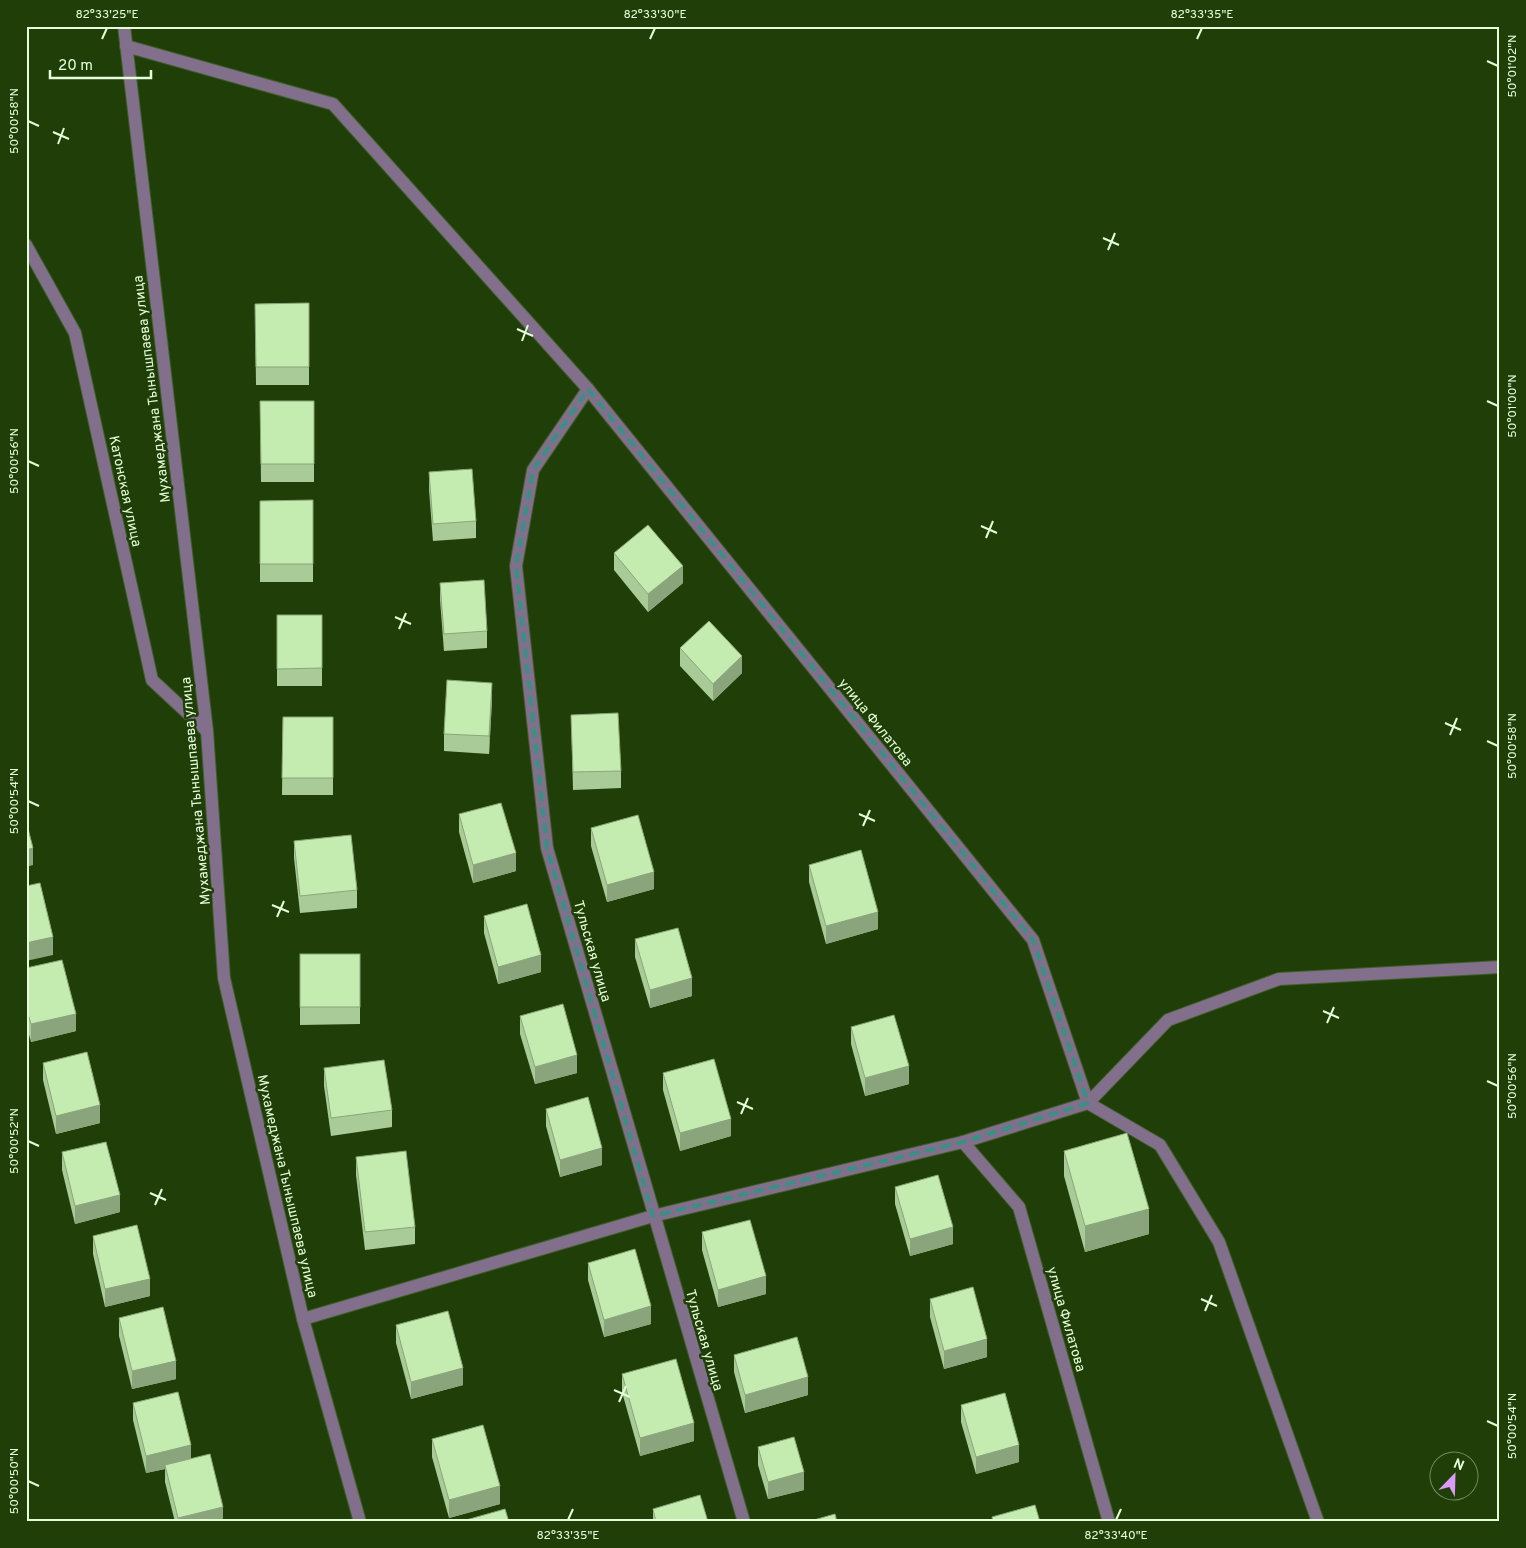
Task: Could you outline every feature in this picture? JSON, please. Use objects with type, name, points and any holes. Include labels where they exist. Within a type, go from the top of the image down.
[{"type":"street","name":"Мухамеджана Тынышпаева улица","points":[[124,26],[207,731],[224,978],[303,1319],[360,1522]]},
{"type":"street","name":"улица Филатова","points":[[126,46],[333,104],[588,389],[1033,940],[1088,1103]]},
{"type":"street","name":"Катонская улица","points":[[26,245],[75,333],[152,680],[207,731]]},
{"type":"street","name":"Тульская улица","points":[[588,389],[533,470],[516,566],[547,848],[744,1522]]},
{"type":"street","points":[[303,1319],[653,1216],[963,1142],[1088,1103],[1168,1020],[1279,979],[1500,967]]},
{"type":"street","points":[[1088,1103],[1160,1146],[1219,1242],[1318,1522]]},
{"type":"street","name":"улица Филатова","points":[[963,1142],[1019,1207],[1109,1522]]},
{"type":"highlighted area","points":[[588,389],[1033,940],[1088,1103],[963,1142],[653,1216],[547,848],[516,566],[533,470]]},
{"type":"building","points":[[309,303],[309,367],[256,367],[255,304]]},
{"type":"building","points":[[260,401],[314,401],[314,464],[261,464]]},
{"type":"building","points":[[472,469],[476,521],[433,524],[429,472]]},
{"type":"building","points":[[313,500],[313,564],[260,564],[260,501]]},
{"type":"building","points":[[648,525],[683,566],[648,594],[614,553]]},
{"type":"building","points":[[484,580],[487,631],[444,634],[440,583]]},
{"type":"building","points":[[277,615],[322,615],[322,668],[277,669]]},
{"type":"building","points":[[709,621],[742,656],[713,684],[680,648]]},
{"type":"building","points":[[447,680],[492,683],[489,736],[444,734]]},
{"type":"building","points":[[618,713],[621,771],[573,772],[571,715]]},
{"type":"building","points":[[283,717],[333,717],[333,778],[282,778]]},
{"type":"building","points":[[501,803],[516,853],[473,865],[459,814]]},
{"type":"building","points":[[638,815],[654,872],[607,885],[591,828]]},
{"type":"building","points":[[26,821],[33,848],[26,850]]},
{"type":"building","points":[[351,835],[357,890],[300,896],[294,841]]},
{"type":"building","points":[[861,850],[878,912],[826,926],[809,865]]},
{"type":"building","points":[[40,883],[53,937],[26,943],[26,886]]},
{"type":"building","points":[[527,904],[541,955],[498,967],[484,916]]},
{"type":"building","points":[[678,928],[692,978],[650,990],[635,939]]},
{"type":"building","points":[[300,954],[360,954],[360,1007],[300,1007]]},
{"type":"building","points":[[62,960],[76,1014],[31,1024],[26,1007],[26,968]]},
{"type":"building","points":[[563,1004],[577,1055],[535,1067],[520,1016]]},
{"type":"building","points":[[894,1015],[909,1066],[865,1078],[851,1027]]},
{"type":"building","points":[[87,1052],[100,1105],[56,1116],[43,1063]]},
{"type":"building","points":[[714,1059],[731,1119],[680,1133],[663,1073]]},
{"type":"building","points":[[384,1060],[392,1110],[331,1118],[324,1068]]},
{"type":"building","points":[[588,1097],[602,1148],[560,1160],[546,1109]]},
{"type":"building","points":[[1127,1133],[1149,1209],[1085,1226],[1064,1151]]},
{"type":"building","points":[[106,1142],[120,1195],[75,1206],[62,1152]]},
{"type":"building","points":[[406,1151],[415,1227],[365,1232],[356,1157]]},
{"type":"building","points":[[938,1175],[953,1227],[910,1239],[895,1187]]},
{"type":"building","points":[[750,1220],[766,1276],[718,1290],[702,1232]]},
{"type":"building","points":[[137,1225],[150,1279],[105,1289],[93,1236]]},
{"type":"building","points":[[635,1249],[651,1306],[604,1320],[588,1263]]},
{"type":"building","points":[[973,1287],[987,1339],[944,1351],[930,1299]]},
{"type":"building","points":[[163,1307],[176,1361],[132,1371],[119,1318]]},
{"type":"building","points":[[448,1311],[463,1368],[411,1382],[396,1325]]},
{"type":"building","points":[[797,1337],[808,1377],[745,1395],[734,1355]]},
{"type":"building","points":[[676,1359],[694,1423],[640,1438],[622,1374]]},
{"type":"building","points":[[178,1392],[191,1445],[146,1456],[133,1403]]},
{"type":"building","points":[[1005,1393],[1019,1445],[976,1457],[961,1405]]},
{"type":"building","points":[[483,1425],[500,1486],[449,1500],[432,1439]]},
{"type":"building","points":[[794,1437],[804,1472],[768,1482],[758,1447]]},
{"type":"building","points":[[210,1454],[223,1507],[178,1518],[165,1465]]},
{"type":"building","points":[[700,1495],[708,1522],[656,1522],[653,1509]]},
{"type":"building","points":[[1035,1505],[1040,1522],[993,1522],[992,1517]]},
{"type":"building","points":[[505,1509],[509,1522],[459,1522]]},
{"type":"building","points":[[835,1514],[837,1522],[807,1522]]}]
